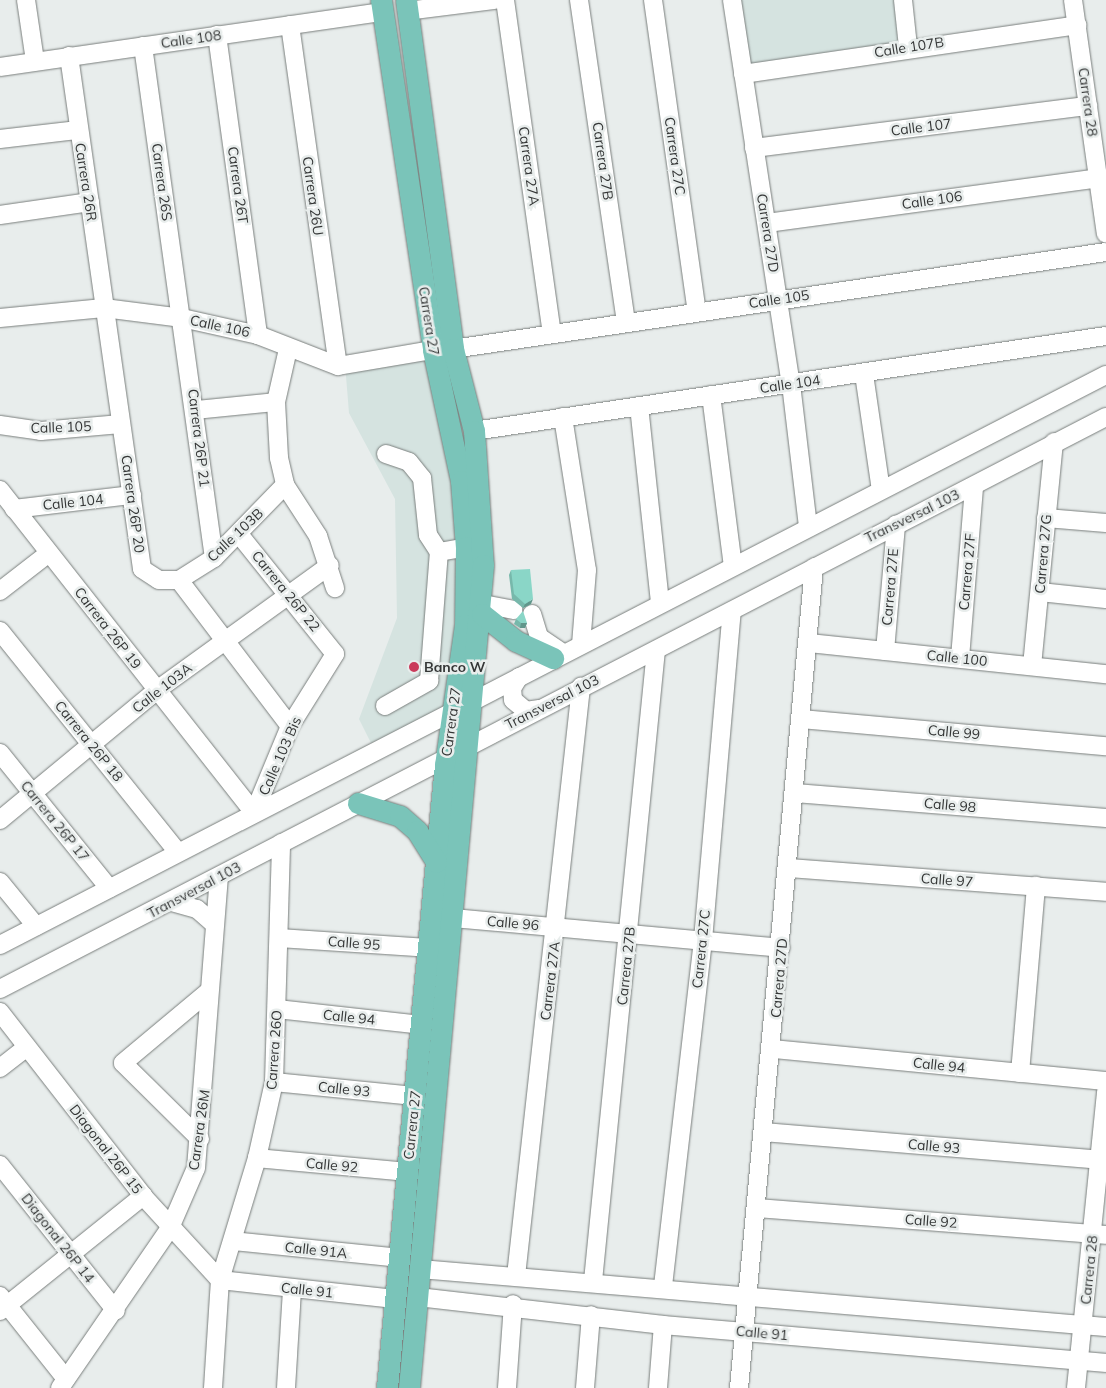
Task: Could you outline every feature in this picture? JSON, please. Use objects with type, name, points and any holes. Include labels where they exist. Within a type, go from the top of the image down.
[{"type":"main road","name":"Carrera 27","points":[[386,1388],[446,756],[465,625],[466,547],[461,481],[443,350],[407,5]]},
{"type":"main road","name":"Carrera 27","points":[[382,6],[443,350],[474,431],[482,498],[482,609],[453,918],[428,1298],[409,1388]]},
{"type":"main road","points":[[482,609],[516,641],[558,656]]},
{"type":"main road","points":[[358,802],[400,816],[417,831],[436,862]]},
{"type":"street","points":[[26,0],[35,62]]},
{"type":"street","points":[[407,5],[494,0]]},
{"type":"street","name":"Carrera 27A","points":[[505,0],[552,333]]},
{"type":"street","name":"Carrera 27B","points":[[580,0],[626,321]]},
{"type":"street","name":"Carrera 27C","points":[[654,0],[697,312]]},
{"type":"street","name":"Carrera 27D","points":[[732,0],[792,384],[808,527]]},
{"type":"street","points":[[903,0],[908,47]]},
{"type":"street","name":"Carrera 28","points":[[1073,0],[1106,234]]},
{"type":"street","name":"Calle 108","points":[[0,66],[290,25],[382,6]]},
{"type":"street","name":"Carrera 26U","points":[[290,25],[338,366]]},
{"type":"street","name":"Calle 107B","points":[[743,74],[908,47],[1077,25]]},
{"type":"street","name":"Carrera 26T","points":[[217,35],[258,335]]},
{"type":"street","name":"Carrera 26S","points":[[143,46],[182,318]]},
{"type":"street","name":"Carrera 26R","points":[[69,56],[104,308]]},
{"type":"street","name":"Calle 107","points":[[754,148],[1088,106]]},
{"type":"street","points":[[0,139],[78,130]]},
{"type":"street","name":"Calle 106","points":[[767,223],[1098,178]]},
{"type":"street","points":[[0,215],[90,202]]},
{"type":"street","name":"Calle 105","points":[[443,350],[626,321],[1106,252]]},
{"type":"street","name":"Calle 106","points":[[0,318],[104,308],[182,318],[258,335],[338,366],[443,350]]},
{"type":"street","name":"Carrera 26P 20","points":[[104,308],[142,569],[158,580],[179,580]]},
{"type":"street","name":"Carrera 26P 21","points":[[182,318],[196,410],[214,558]]},
{"type":"street","name":"Calle 104","points":[[474,431],[864,374],[1106,336]]},
{"type":"street","points":[[288,348],[276,402],[285,485],[318,536],[330,565],[335,588]]},
{"type":"street","points":[[864,374],[881,490]]},
{"type":"street","points":[[0,945],[1106,374]]},
{"type":"street","points":[[711,395],[733,566]]},
{"type":"street","points":[[196,410],[276,402]]},
{"type":"street","points":[[639,406],[660,604]]},
{"type":"street","points":[[563,418],[588,570],[581,644]]},
{"type":"street","name":"Transversal 103","points":[[0,989],[219,878],[446,756],[732,611],[896,524],[974,486],[1054,442],[1102,421]]},
{"type":"street","name":"Calle 105","points":[[0,425],[41,431],[121,424]]},
{"type":"street","name":"Carrera 27G","points":[[1032,666],[1054,442]]},
{"type":"street","points":[[385,706],[429,681],[439,552],[428,535],[422,478],[409,462],[386,454]]},
{"type":"street","name":"Calle 103B","points":[[179,580],[214,558],[240,534],[285,485]]},
{"type":"street","name":"Carrera 27F","points":[[960,658],[974,486]]},
{"type":"street","name":"Carrera 26P 19","points":[[0,490],[254,813]]},
{"type":"street","name":"Calle 104","points":[[14,509],[132,495]]},
{"type":"street","points":[[1046,518],[1106,524]]},
{"type":"street","name":"Carrera 27E","points":[[885,651],[896,524]]},
{"type":"street","name":"Carrera 26P 22","points":[[240,534],[332,648]]},
{"type":"street","points":[[439,552],[466,547]]},
{"type":"street","points":[[0,591],[50,553]]},
{"type":"street","name":"Calle 103A","points":[[0,820],[157,690],[287,594],[330,565]]},
{"type":"street","name":"Carrera 27D","points":[[738,1388],[742,1331],[773,1048],[814,567]]},
{"type":"street","points":[[179,580],[290,726]]},
{"type":"street","points":[[1040,592],[1106,598]]},
{"type":"street","points":[[482,609],[513,610]]},
{"type":"street","name":"Carrera 27C","points":[[663,1286],[703,940],[732,611]]},
{"type":"street","points":[[532,614],[540,637],[558,656]]},
{"type":"street","name":"Carrera 26P 18","points":[[0,630],[178,852]]},
{"type":"street","name":"Calle 100","points":[[809,643],[1106,674]]},
{"type":"street","name":"Calle 103 Bis","points":[[254,813],[290,726],[334,659],[332,648]]},
{"type":"street","name":"Carrera 27B","points":[[593,1281],[656,650]]},
{"type":"street","points":[[519,677],[512,688],[513,700],[526,711],[538,709]]},
{"type":"street","name":"Carrera 27A","points":[[516,1276],[581,687]]},
{"type":"street","name":"Calle 99","points":[[801,719],[1106,746]]},
{"type":"street","name":"Carrera 26P 17","points":[[0,753],[109,888]]},
{"type":"street","name":"Calle 98","points":[[795,793],[1106,818]]},
{"type":"street","name":"Carrera 26O","points":[[213,1388],[220,1280],[257,1158],[274,1082],[281,843]]},
{"type":"street","name":"Calle 97","points":[[788,868],[1106,892]]},
{"type":"street","name":"Carrera 26M","points":[[63,1384],[174,1232],[196,1168],[200,1139],[209,991],[219,878]]},
{"type":"street","points":[[0,882],[36,926]]},
{"type":"street","points":[[1020,1073],[1036,886]]},
{"type":"street","points":[[172,902],[197,909],[214,924]]},
{"type":"street","name":"Calle 96","points":[[453,918],[781,948]]},
{"type":"street","name":"Calle 95","points":[[279,938],[428,948]]},
{"type":"street","points":[[200,1139],[123,1063],[209,991]]},
{"type":"street","name":"Calle 94","points":[[277,1009],[421,1024]]},
{"type":"street","name":"Diagonal 26P 15","points":[[0,1012],[143,1196],[220,1280]]},
{"type":"street","points":[[0,1068],[27,1047]]},
{"type":"street","name":"Calle 94","points":[[773,1048],[1106,1081]]},
{"type":"street","name":"Calle 93","points":[[274,1082],[414,1096]]},
{"type":"street","name":"Carrera 28","points":[[1076,1388],[1083,1325],[1099,1234],[1106,1092]]},
{"type":"street","name":"Calle 93","points":[[763,1132],[1103,1160]]},
{"type":"street","name":"Calle 92","points":[[257,1158],[407,1172]]},
{"type":"street","name":"Diagonal 26P 14","points":[[0,1165],[116,1311]]},
{"type":"street","points":[[63,1384],[2,1304],[71,1254],[143,1196]]},
{"type":"street","name":"Calle 92","points":[[756,1208],[1099,1234]]},
{"type":"street","name":"Calle 91A","points":[[233,1241],[399,1258]]},
{"type":"street","points":[[430,1270],[663,1286],[1106,1327]]},
{"type":"street","name":"Calle 91","points":[[220,1280],[395,1299]]},
{"type":"street","points":[[286,1388],[292,1289]]},
{"type":"street","name":"Calle 91","points":[[428,1298],[513,1304],[663,1325],[1080,1360],[1106,1364]]},
{"type":"street","points":[[507,1388],[513,1304]]},
{"type":"street","points":[[585,1388],[591,1315]]},
{"type":"street","points":[[658,1388],[663,1325]]},
{"type":"shaded area","points":[[732,0],[903,0],[908,47],[743,74]]},
{"type":"shaded area","points":[[433,350],[461,481],[453,710],[375,751],[359,719],[397,618],[395,499],[349,413],[345,364]]},
{"type":"building","points":[[530,569],[533,599],[525,604],[514,594],[511,570]]},
{"type":"building","points":[[523,611],[527,623],[521,623],[516,619]]},
{"type":"place","name":"Banco W","points":[[414,667]]}]
